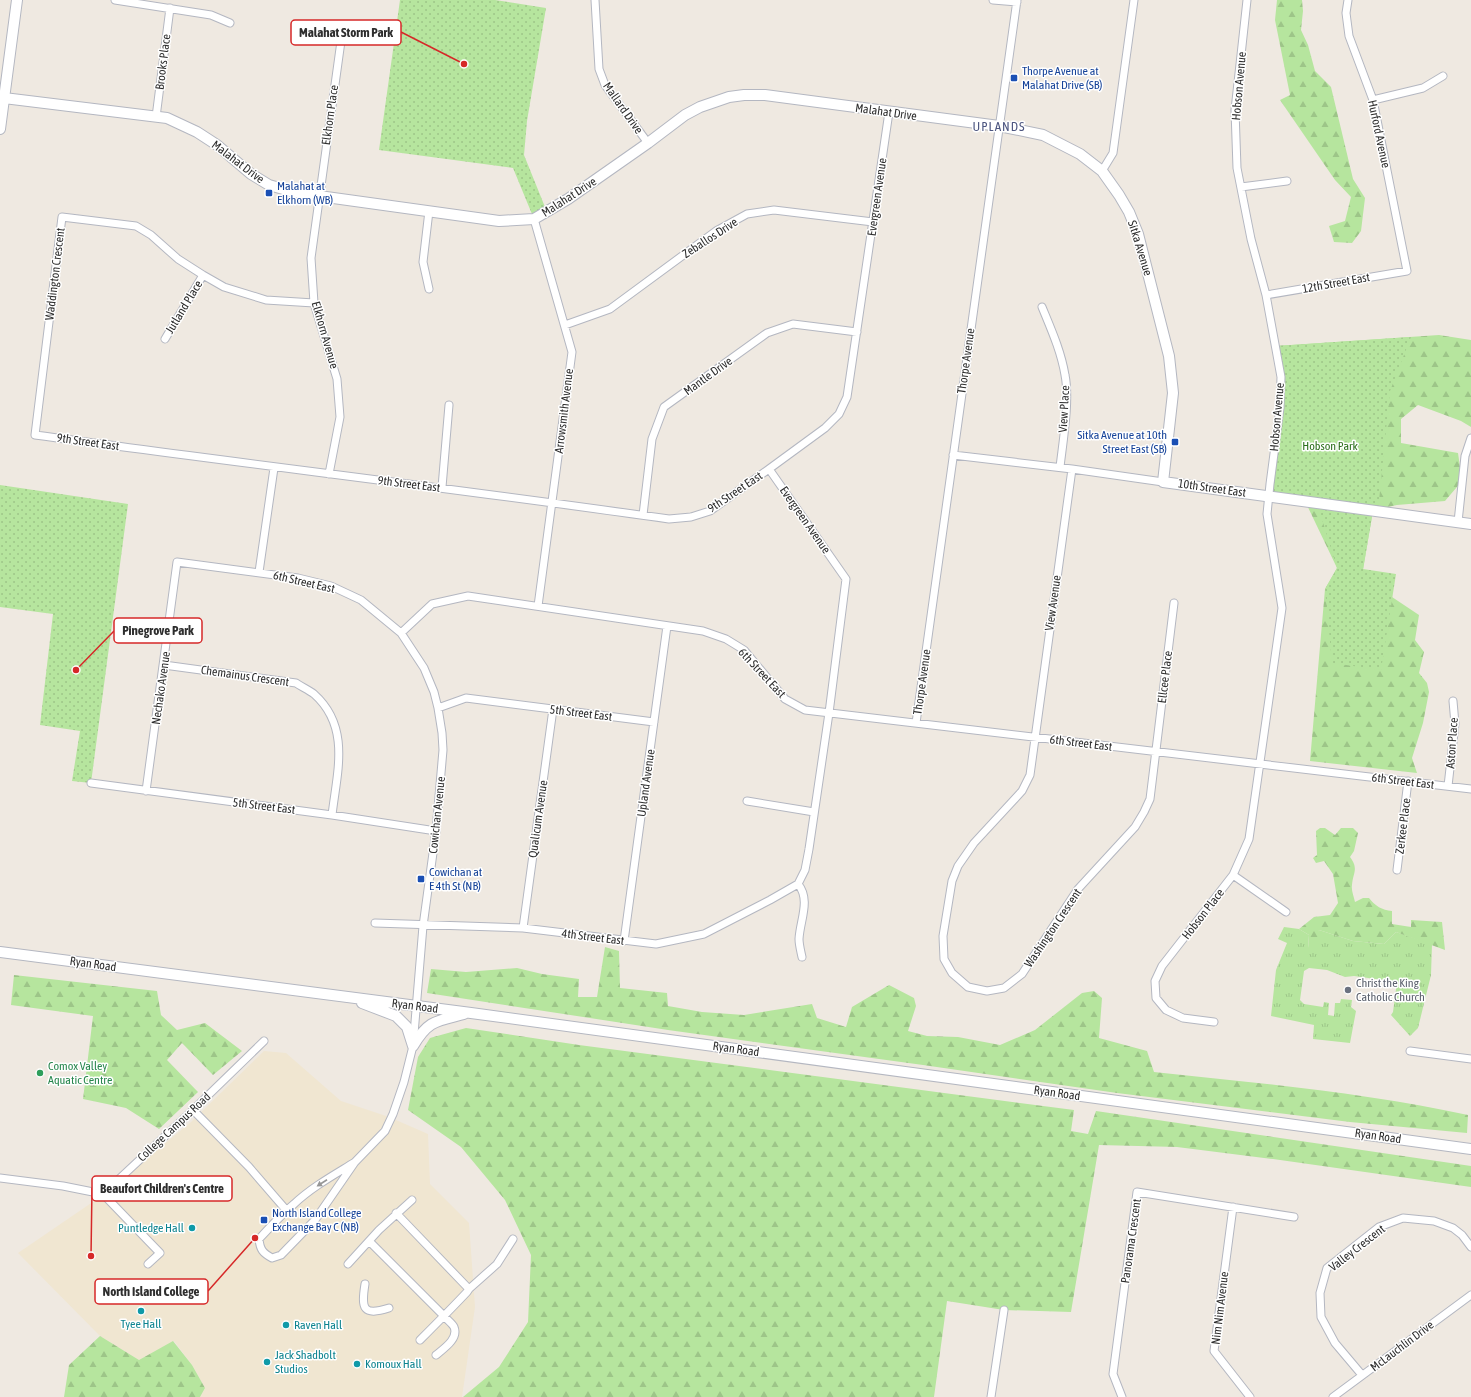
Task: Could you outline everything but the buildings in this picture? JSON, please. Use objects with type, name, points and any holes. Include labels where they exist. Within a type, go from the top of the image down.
[{"type":"street","points":[[0,129],[2,98],[17,0]]},
{"type":"street","points":[[115,0],[211,15],[230,23]]},
{"type":"street","name":"Mallard Drive","points":[[595,0],[599,69],[605,85],[648,143]]},
{"type":"street","points":[[993,0],[1017,1]]},
{"type":"street","points":[[1102,172],[1113,154],[1134,0]]},
{"type":"street","name":"Hobson Avenue","points":[[1247,0],[1235,110],[1237,168],[1251,239],[1266,295],[1281,377],[1280,408],[1267,514],[1282,608],[1259,764]]},
{"type":"street","name":"Hurford Avenue","points":[[1348,0],[1346,12],[1349,36],[1373,100],[1407,271]]},
{"type":"street","name":"Thorpe Avenue","points":[[916,723],[1017,1]]},
{"type":"street","name":"Brooks Place","points":[[156,117],[170,8]]},
{"type":"street","name":"Elkhorn Place","points":[[318,196],[342,34]]},
{"type":"street","points":[[1373,100],[1423,88],[1443,76]]},
{"type":"street","name":"Malahat Drive","points":[[2,98],[167,118],[197,132],[217,144],[251,174],[269,185],[290,191],[499,221],[534,219],[568,199],[685,115],[700,106],[730,97],[744,95],[765,95],[999,126],[1043,135],[1080,154],[1102,172]]},
{"type":"street","name":"Evergreen Avenue","points":[[798,884],[805,870],[810,849],[846,579],[769,469],[825,428],[839,414],[847,397],[889,112]]},
{"type":"street","name":"Sitka Avenue","points":[[1102,172],[1119,195],[1129,212],[1138,234],[1169,356],[1173,393],[1163,482]]},
{"type":"street","points":[[1241,187],[1288,181]]},
{"type":"street","name":"Elkhorn Avenue","points":[[318,196],[311,258],[314,303],[337,380],[340,417],[329,474]]},
{"type":"street","name":"Zeballos Drive","points":[[565,325],[610,309],[716,231],[747,214],[774,210],[873,222]]},
{"type":"street","points":[[429,211],[423,262],[429,289]]},
{"type":"street","name":"Waddington Crescent","points":[[35,435],[62,217],[136,226],[151,235],[178,259],[203,276],[224,287],[266,300],[314,303]]},
{"type":"street","name":"Arrowsmith Avenue","points":[[534,219],[572,352],[538,606]]},
{"type":"street","name":"12th Street East","points":[[1266,295],[1407,271]]},
{"type":"street","name":"Jutland Place","points":[[165,339],[203,276]]},
{"type":"street","name":"View Place","points":[[1042,307],[1058,347],[1066,375],[1066,400],[1060,467]]},
{"type":"street","name":"Mantle Drive","points":[[643,515],[652,439],[664,407],[768,333],[793,324],[857,332]]},
{"type":"street","points":[[442,488],[449,405]]},
{"type":"street","name":"9th Street East","points":[[35,435],[274,468],[442,488],[670,519],[691,517],[710,511],[769,469]]},
{"type":"street","points":[[1458,522],[1465,456],[1471,438]]},
{"type":"street","name":"10th Street East","points":[[953,455],[1060,467],[1471,524]]},
{"type":"street","points":[[259,572],[274,468]]},
{"type":"street","name":"View Avenue","points":[[1035,737],[1072,469]]},
{"type":"street","name":"6th Street East","points":[[177,562],[298,578],[331,586],[361,600],[401,633],[432,604],[468,596],[703,631],[726,639],[744,650],[785,699],[805,710],[1471,789]]},
{"type":"street","name":"Nechako Avenue","points":[[146,791],[177,562]]},
{"type":"street","name":"Ellcee Place","points":[[1156,752],[1174,603]]},
{"type":"street","name":"Upland Avenue","points":[[624,941],[667,626]]},
{"type":"street","name":"Cowichan Avenue","points":[[401,633],[424,668],[434,692],[438,708],[443,750],[436,831],[423,926],[416,1006]]},
{"type":"street","name":"Chemainus Crescent","points":[[164,665],[296,683],[313,694],[324,705],[333,720],[338,737],[339,756],[332,815]]},
{"type":"street","name":"5th Street East","points":[[438,708],[466,698],[654,722]]},
{"type":"street","name":"Aston Place","points":[[1448,786],[1455,724],[1452,701]]},
{"type":"street","name":"Qualicum Avenue","points":[[523,928],[553,709]]},
{"type":"street","name":"Washington Crescent","points":[[1035,737],[1030,774],[1022,791],[974,843],[958,866],[952,881],[943,936],[944,959],[952,972],[968,987],[987,991],[1004,988],[1022,974],[1078,889],[1135,827],[1150,799],[1156,752]]},
{"type":"street","name":"Hobson Place","points":[[1214,1022],[1183,1018],[1166,1010],[1156,998],[1155,981],[1162,966],[1233,875],[1249,839],[1259,764]]},
{"type":"street","name":"Zerkee Place","points":[[1397,870],[1408,781]]},
{"type":"street","name":"5th Street East","points":[[91,784],[332,815],[436,831]]},
{"type":"street","points":[[747,801],[814,812]]},
{"type":"street","points":[[1233,875],[1286,912]]},
{"type":"street","points":[[798,884],[803,890],[805,900],[799,940],[802,957]]},
{"type":"street","name":"4th Street East","points":[[375,923],[423,926],[523,928],[656,944],[704,934],[798,884]]},
{"type":"street","name":"Ryan Road","points":[[0,952],[471,1013],[1471,1149]]},
{"type":"street","points":[[343,997],[396,1016],[407,1027],[413,1046]]},
{"type":"street","points":[[355,1162],[318,1185],[287,1210],[259,1239],[260,1247],[264,1254],[272,1258],[281,1255],[315,1220],[355,1162],[385,1131],[393,1114],[404,1082],[413,1046],[416,1006]]},
{"type":"street","points":[[413,1046],[420,1034],[434,1022],[471,1013]]},
{"type":"street","name":"College Campus Road","points":[[103,1194],[264,1041]]},
{"type":"street","points":[[1410,1051],[1471,1059]]},
{"type":"street","points":[[193,1110],[249,1167],[287,1210]]},
{"type":"street","points":[[0,1178],[63,1186],[103,1194],[160,1253],[148,1264]]},
{"type":"street","name":"Panorama Crescent","points":[[1122,1397],[1113,1374],[1138,1192],[1294,1217]]},
{"type":"street","points":[[348,1264],[396,1213],[412,1200]]},
{"type":"street","name":"Nim Nim Avenue","points":[[1233,1207],[1214,1351],[1250,1397]]},
{"type":"street","points":[[396,1213],[469,1288]]},
{"type":"street","name":"Valley Crescent","points":[[1362,1375],[1335,1344],[1321,1317],[1320,1293],[1328,1268],[1379,1227],[1402,1218],[1434,1221],[1453,1228],[1462,1235],[1471,1247]]},
{"type":"street","points":[[420,1340],[467,1292],[469,1288],[497,1264],[512,1239]]},
{"type":"street","points":[[369,1241],[454,1327],[454,1337],[451,1342],[436,1356]]},
{"type":"street","points":[[364,1284],[362,1300],[368,1310],[375,1312],[389,1308]]},
{"type":"street","name":"McLauchlin Drive","points":[[1333,1397],[1471,1294]]},
{"type":"street","points":[[991,1397],[1004,1310]]},
{"type":"shaded area","points":[[264,1051],[286,1053],[341,1101],[389,1117],[428,1134],[430,1184],[469,1223],[475,1307],[462,1397],[200,1397],[205,1388],[192,1365],[174,1341],[139,1360],[100,1336],[18,1253],[100,1197],[191,1122]]},
{"type":"green space","points":[[400,0],[495,0],[546,8],[527,121],[524,155],[547,212],[534,219],[513,168],[379,150]]},
{"type":"green space","points":[[1277,0],[1302,0],[1303,11],[1301,30],[1308,45],[1315,71],[1331,87],[1353,179],[1365,198],[1361,231],[1352,243],[1334,242],[1329,226],[1345,221],[1351,197],[1335,180],[1280,100],[1290,95],[1275,20]]},
{"type":"green space","points":[[1439,335],[1471,340],[1471,427],[1461,421],[1418,405],[1401,419],[1401,443],[1458,453],[1462,481],[1445,501],[1397,505],[1373,510],[1363,570],[1392,597],[1419,615],[1415,640],[1424,652],[1419,673],[1427,683],[1429,692],[1423,723],[1412,758],[1417,773],[1310,761],[1325,589],[1337,568],[1305,501],[1276,346]]},
{"type":"green space","name":"Hobson Park","points":[[1411,337],[1390,391],[1378,511],[1373,511],[1363,569],[1396,574],[1381,670],[1332,663],[1325,589],[1337,568],[1317,503],[1269,496],[1280,408],[1276,346]]},
{"type":"green space","points":[[0,485],[128,504],[91,783],[72,781],[80,731],[40,725],[53,614],[0,607]]},
{"type":"green space","points":[[1320,828],[1325,828],[1335,835],[1341,828],[1353,828],[1358,833],[1354,851],[1350,857],[1355,868],[1352,891],[1355,902],[1363,898],[1369,898],[1379,907],[1392,911],[1392,924],[1411,927],[1411,920],[1442,922],[1445,950],[1396,932],[1384,944],[1353,941],[1319,930],[1316,948],[1308,949],[1309,935],[1299,929],[1314,917],[1330,915],[1338,903],[1333,874],[1324,861],[1316,863],[1313,858],[1317,855],[1316,831]]},
{"type":"green space","points":[[1284,927],[1299,929],[1309,935],[1308,948],[1319,930],[1353,941],[1384,944],[1396,932],[1432,944],[1431,975],[1418,1028],[1410,1036],[1391,1015],[1393,1012],[1397,982],[1354,976],[1345,977],[1327,970],[1309,968],[1304,971],[1300,1000],[1304,1004],[1323,1007],[1324,1002],[1329,1003],[1328,1015],[1334,1016],[1335,1003],[1340,1003],[1341,999],[1352,1000],[1351,1007],[1356,1011],[1350,1043],[1313,1039],[1314,1025],[1271,1016],[1276,970],[1287,943],[1278,939]]},
{"type":"green space","points":[[605,947],[619,951],[620,988],[667,993],[668,1006],[702,1012],[744,1015],[812,1004],[817,1018],[846,1027],[852,1007],[889,985],[914,998],[916,1006],[908,1031],[927,1036],[958,1037],[1000,1045],[1035,1030],[1082,993],[1094,991],[1102,998],[1099,1038],[1147,1051],[1154,1072],[1312,1089],[1429,1107],[1468,1115],[1467,1133],[1350,1122],[1117,1093],[668,1030],[427,993],[431,969],[466,972],[517,968],[542,974],[579,979],[578,997],[597,997]]},
{"type":"green space","points":[[14,975],[157,991],[161,1015],[177,1030],[205,1023],[242,1051],[213,1075],[182,1043],[167,1060],[198,1092],[159,1129],[126,1108],[83,1099],[93,1016],[11,1005]]},
{"type":"green space","points":[[466,1028],[579,1045],[1074,1110],[1071,1131],[1088,1134],[1096,1111],[1471,1166],[1471,1187],[1177,1147],[1099,1145],[1071,1312],[1004,1310],[947,1301],[934,1397],[463,1397],[499,1367],[528,1322],[531,1255],[505,1200],[461,1147],[408,1110],[418,1057],[430,1038]]},
{"type":"green space","points":[[100,1336],[139,1360],[173,1341],[192,1365],[205,1388],[200,1397],[64,1397],[69,1365]]},
{"type":"place","name":"Malahat Storm Park","points":[[464,64]]},
{"type":"place","name":"Thorpe Avenue at Malahat Drive (SB)","points":[[1014,78]]},
{"type":"place","name":"Malahat at Elkhorn (WB)","points":[[269,193]]},
{"type":"place","name":"Sitka Avenue at 10th Street East (SB)","points":[[1175,442]]},
{"type":"place","name":"Pinegrove Park","points":[[76,670]]},
{"type":"place","name":"Cowichan at E 4th St (NB)","points":[[421,879]]},
{"type":"place","name":"Christ the King Catholic Church","points":[[1348,990]]},
{"type":"place","name":"Comox Valley Aquatic Centre","points":[[40,1073]]},
{"type":"place","name":"North Island College Exchange Bay C (NB)","points":[[264,1220]]},
{"type":"place","name":"Puntledge Hall","points":[[192,1228]]},
{"type":"place","name":"North Island College","points":[[255,1238]]},
{"type":"place","name":"Beaufort Children's Centre","points":[[91,1256]]},
{"type":"place","name":"Tyee Hall","points":[[141,1311]]},
{"type":"place","name":"Raven Hall","points":[[286,1325]]},
{"type":"place","name":"Jack Shadbolt Studios","points":[[267,1362]]},
{"type":"place","name":"Komoux Hall","points":[[357,1364]]},
{"type":"district","name":"UPLANDS","points":[[999,126]]}]
